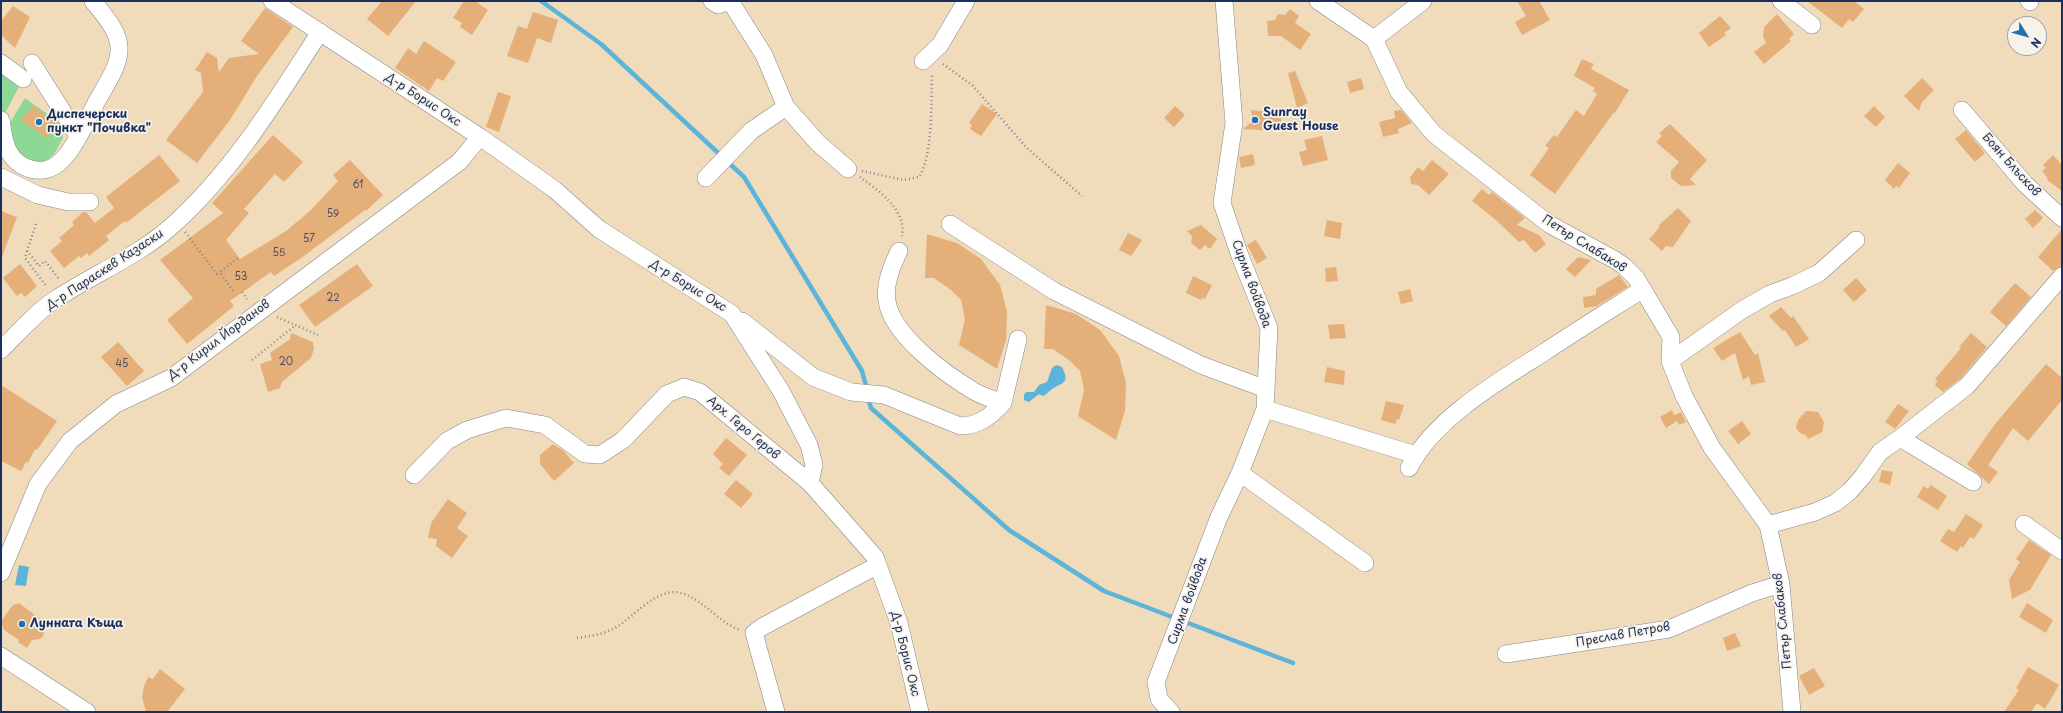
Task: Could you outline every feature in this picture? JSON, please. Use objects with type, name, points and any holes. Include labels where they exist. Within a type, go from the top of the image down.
[{"type":"street","points":[[1,120],[4,140],[8,151],[21,166],[29,169],[45,170],[54,166],[65,156],[78,136],[108,80],[117,61],[120,48],[115,32],[93,1]]},
{"type":"street","name":"Д-р Борис Окс","points":[[272,1],[480,137],[554,189],[599,229],[732,314],[781,391],[809,445],[814,465],[810,483],[875,557],[899,623],[920,712]]},
{"type":"street","points":[[712,1],[718,5],[730,1],[764,55],[786,107],[818,143],[848,169]]},
{"type":"street","points":[[927,66],[966,1]]},
{"type":"street","name":"Сирма войвода","points":[[1171,712],[1159,699],[1156,682],[1175,636],[1219,516],[1240,474],[1266,409],[1269,328],[1240,256],[1222,203],[1234,123],[1224,1]]},
{"type":"street","points":[[1318,1],[1374,39],[1423,1]]},
{"type":"street","points":[[1781,1],[1812,25]]},
{"type":"street","name":"Д-р Параскев Казаски","points":[[1,350],[62,295],[118,264],[176,221],[228,168],[267,113],[320,32]]},
{"type":"street","name":"Петър Слабаков","points":[[1374,39],[1399,92],[1434,134],[1549,224],[1624,266],[1636,278],[1643,289],[1671,337],[1670,361],[1684,396],[1712,448],[1768,525],[1781,584],[1792,712]]},
{"type":"street","points":[[1,63],[23,79]]},
{"type":"street","points":[[32,63],[78,136]]},
{"type":"street","points":[[706,178],[751,131],[786,107]]},
{"type":"street","name":"Боян Блъсков","points":[[1962,110],[2025,184],[2062,218]]},
{"type":"street","name":"Д-р Кирил Йорданов","points":[[1,573],[38,484],[70,441],[116,404],[171,378],[458,162],[480,137]]},
{"type":"street","points":[[1,177],[38,195],[68,202],[90,202]]},
{"type":"street","points":[[950,224],[1054,291],[1201,365],[1266,388]]},
{"type":"street","points":[[1670,361],[1742,310],[1770,294],[1792,286],[1819,273],[1856,240]]},
{"type":"street","points":[[899,251],[888,279],[887,301],[893,319],[907,338],[933,362],[972,391],[1003,403]]},
{"type":"street","points":[[1768,525],[1815,512],[1835,503],[1850,491],[1880,452],[1967,386],[2062,276]]},
{"type":"street","points":[[1266,409],[1412,461],[1452,417],[1486,390],[1643,289]]},
{"type":"street","points":[[732,314],[812,377],[851,392],[884,395],[960,426],[971,426],[990,417],[1003,403],[1018,339]]},
{"type":"street","name":"Арх. Геро Геров","points":[[414,476],[447,441],[467,430],[506,418],[546,425],[586,454],[600,455],[623,440],[667,394],[684,387],[700,392],[810,483]]},
{"type":"street","points":[[1900,438],[1973,482]]},
{"type":"street","points":[[1240,474],[1365,563]]},
{"type":"street","points":[[2024,524],[2062,551]]},
{"type":"street","points":[[776,712],[754,633],[762,627],[878,565]]},
{"type":"street","name":"Преслав Петров","points":[[1506,654],[1669,629],[1752,593],[1781,584]]},
{"type":"street","points":[[1,656],[80,708]]},
{"type":"path","points":[[940,45],[935,60],[955,71],[972,84],[1027,148],[1082,196]]},
{"type":"path","points":[[848,169],[904,180],[919,177],[925,168],[928,141],[927,66]]},
{"type":"path","points":[[848,169],[883,194],[894,206],[904,230],[899,251]]},
{"type":"path","points":[[36,224],[25,258],[62,295]]},
{"type":"path","points":[[191,240],[217,274],[239,257]]},
{"type":"path","points":[[27,251],[38,266],[45,261],[62,295]]},
{"type":"path","points":[[220,272],[233,291]]},
{"type":"path","points":[[242,292],[247,299]]},
{"type":"path","points":[[271,315],[297,324],[318,335]]},
{"type":"path","points":[[252,360],[297,324]]},
{"type":"path","points":[[577,638],[594,636],[617,627],[659,596],[672,591],[688,595],[737,629],[754,633]]},
{"type":"green space","points":[[1,63],[23,79],[1,121]]},
{"type":"green space","points":[[25,98],[61,124],[63,138],[54,154],[42,165],[18,155],[8,126]]},
{"type":"water","points":[[1056,365],[1062,367],[1065,373],[1064,382],[1043,396],[1039,394],[1029,402],[1024,400],[1024,395],[1026,392],[1034,392],[1039,385],[1047,382],[1052,368]]},
{"type":"water","points":[[19,565],[29,567],[26,586],[15,585]]},
{"type":"building","points":[[382,1],[416,1],[388,36],[367,19]]},
{"type":"building","points":[[464,1],[475,1],[488,10],[472,35],[460,27],[462,23],[453,18]]},
{"type":"building","points":[[1517,1],[1539,1],[1550,20],[1522,35],[1515,22],[1526,16]]},
{"type":"building","points":[[1807,1],[1854,1],[1864,9],[1853,22],[1849,19],[1842,28]]},
{"type":"building","points":[[13,6],[30,17],[15,48],[1,35],[1,21]]},
{"type":"building","points":[[265,8],[293,27],[257,76],[230,120],[197,163],[166,140],[203,92],[201,73],[195,70],[207,52],[217,58],[219,72],[229,58],[259,54],[241,41]]},
{"type":"building","points":[[1290,9],[1299,16],[1295,23],[1311,34],[1300,50],[1281,36],[1268,36],[1267,21],[1275,20],[1278,14],[1285,15]]},
{"type":"building","points":[[533,12],[558,20],[551,43],[537,38],[528,63],[507,56],[518,26],[527,29]]},
{"type":"building","points":[[1777,14],[1794,34],[1789,39],[1791,41],[1764,64],[1754,52],[1766,43],[1763,36],[1764,27]]},
{"type":"building","points":[[1720,16],[1731,28],[1724,33],[1726,35],[1709,47],[1699,33]]},
{"type":"building","points":[[424,41],[456,62],[443,81],[437,78],[429,91],[395,68],[408,48],[416,54]]},
{"type":"building","points":[[1582,59],[1594,64],[1591,69],[1629,90],[1615,113],[1614,112],[1555,194],[1530,175],[1549,148],[1545,146],[1554,135],[1557,137],[1576,110],[1584,116],[1597,94],[1593,91],[1595,88],[1574,76]]},
{"type":"building","points":[[1295,71],[1308,103],[1297,108],[1288,73]]},
{"type":"building","points":[[1361,78],[1364,89],[1350,93],[1347,82]]},
{"type":"building","points":[[1922,78],[1934,90],[1922,102],[1919,111],[1904,96]]},
{"type":"building","points":[[498,92],[511,96],[499,132],[486,127]]},
{"type":"building","points":[[982,104],[997,114],[981,136],[970,129],[972,125],[969,123]]},
{"type":"building","name":"Диспечерски пункт \"Почивка\"","points":[[33,106],[58,125],[47,138],[21,120]]},
{"type":"building","points":[[1175,106],[1185,115],[1174,127],[1164,118]]},
{"type":"building","points":[[1874,106],[1885,117],[1876,127],[1864,116]]},
{"type":"building","points":[[1282,109],[1280,131],[1243,129],[1253,121],[1251,110],[1273,112]]},
{"type":"building","points":[[1401,110],[1412,123],[1398,129],[1399,133],[1383,137],[1379,122],[1395,118],[1394,111]]},
{"type":"building","points":[[1670,124],[1707,160],[1690,179],[1696,185],[1681,186],[1671,178],[1671,171],[1679,162],[1656,142],[1662,136],[1659,133]]},
{"type":"building","points":[[1966,130],[1985,153],[1975,162],[1955,139]]},
{"type":"building","points":[[273,135],[303,162],[284,182],[275,174],[244,209],[249,213],[226,240],[240,259],[286,231],[310,211],[338,181],[333,175],[350,160],[383,195],[366,211],[365,210],[304,256],[274,276],[271,272],[230,301],[234,306],[187,344],[167,320],[193,298],[160,260],[223,213],[212,203]]},
{"type":"building","points":[[1322,136],[1328,160],[1303,166],[1299,152],[1307,150],[1304,140]]},
{"type":"building","points":[[1253,154],[1255,165],[1241,168],[1239,157]]},
{"type":"building","points":[[159,155],[180,181],[126,223],[125,221],[106,236],[109,240],[89,256],[87,253],[81,258],[79,256],[64,268],[50,251],[62,241],[59,238],[74,225],[72,222],[83,212],[86,212],[95,223],[114,208],[106,197]]},
{"type":"building","points":[[2053,155],[2062,165],[2062,191],[2047,180],[2048,179],[2042,171],[2046,168],[2043,165]]},
{"type":"building","points":[[1432,160],[1449,174],[1429,195],[1418,185],[1411,184],[1410,177],[1418,167],[1423,171]]},
{"type":"building","points":[[1898,163],[1910,173],[1899,188],[1896,186],[1894,189],[1885,180]]},
{"type":"building","points":[[1482,189],[1489,195],[1492,192],[1525,218],[1517,225],[1539,235],[1546,244],[1535,253],[1524,240],[1519,242],[1496,220],[1472,201]]},
{"type":"building","points":[[1678,208],[1691,221],[1673,247],[1666,246],[1662,251],[1649,239],[1660,227],[1658,226]]},
{"type":"building","points":[[2035,210],[2043,218],[2033,228],[2025,219]]},
{"type":"building","points":[[1,211],[17,217],[2,257],[1,257]]},
{"type":"building","points":[[1327,220],[1342,223],[1340,239],[1324,236]]},
{"type":"building","points":[[1201,225],[1217,239],[1210,249],[1205,245],[1200,250],[1191,243],[1192,236],[1187,231]]},
{"type":"building","points":[[2062,229],[2062,266],[2053,271],[2038,257]]},
{"type":"building","points":[[1128,233],[1142,240],[1131,256],[1119,250]]},
{"type":"building","points":[[927,234],[957,243],[981,259],[1000,285],[1007,312],[1006,340],[997,369],[959,345],[965,319],[961,300],[951,290],[934,278],[925,278]]},
{"type":"building","points":[[1256,240],[1267,258],[1257,264],[1247,245]]},
{"type":"building","points":[[1578,257],[1591,260],[1575,277],[1566,269]]},
{"type":"building","points":[[20,264],[37,286],[25,297],[21,293],[17,296],[3,278]]},
{"type":"building","points":[[357,264],[373,286],[315,327],[299,305]]},
{"type":"building","points":[[1336,267],[1338,281],[1326,282],[1325,268]]},
{"type":"building","points":[[1619,275],[1628,287],[1597,306],[1584,308],[1583,297],[1596,295],[1596,289]]},
{"type":"building","points":[[1193,276],[1212,285],[1205,299],[1202,298],[1201,300],[1186,293]]},
{"type":"building","points":[[1856,278],[1867,290],[1854,302],[1843,290]]},
{"type":"building","points":[[2015,283],[2031,297],[2006,326],[1990,312]]},
{"type":"building","points":[[1410,289],[1413,301],[1401,304],[1398,292]]},
{"type":"building","points":[[1046,305],[1076,314],[1100,330],[1119,356],[1126,383],[1125,411],[1116,440],[1078,416],[1084,390],[1080,371],[1070,361],[1053,349],[1044,349]]},
{"type":"building","points":[[1781,307],[1791,318],[1793,316],[1809,339],[1796,347],[1785,330],[1783,331],[1769,316]]},
{"type":"building","points":[[1344,324],[1346,338],[1330,339],[1328,325]]},
{"type":"building","points":[[1740,332],[1755,355],[1758,353],[1765,382],[1751,385],[1749,376],[1743,380],[1735,353],[1722,361],[1713,348]]},
{"type":"building","points":[[291,333],[313,342],[314,349],[311,358],[282,382],[280,388],[268,392],[260,364],[272,360],[270,353],[290,339]]},
{"type":"building","points":[[1971,333],[1987,347],[1960,379],[1943,392],[1935,385],[1938,381],[1935,379],[1961,348],[1959,347]]},
{"type":"building","points":[[118,342],[144,371],[127,386],[101,357]]},
{"type":"building","points":[[2046,364],[2062,378],[2062,400],[2028,441],[2013,428],[1988,465],[1998,472],[1989,484],[1967,464],[1995,424]]},
{"type":"building","points":[[1327,367],[1345,371],[1344,385],[1324,382]]},
{"type":"building","points":[[1,385],[57,421],[37,450],[35,449],[28,463],[26,462],[21,471],[1,461]]},
{"type":"building","points":[[1386,401],[1404,405],[1399,420],[1397,419],[1395,424],[1381,420]]},
{"type":"building","points":[[1898,404],[1909,411],[1895,429],[1885,422]]},
{"type":"building","points":[[1672,410],[1674,415],[1681,412],[1686,422],[1679,425],[1677,421],[1666,428],[1660,417]]},
{"type":"building","points":[[1806,411],[1818,412],[1824,422],[1822,432],[1808,439],[1806,435],[1800,433],[1796,428],[1798,420]]},
{"type":"building","points":[[1742,421],[1751,434],[1738,444],[1728,431]]},
{"type":"building","points":[[726,438],[747,455],[729,476],[719,468],[723,464],[713,454]]},
{"type":"building","points":[[553,444],[564,451],[574,463],[554,481],[540,464],[540,455]]},
{"type":"building","points":[[1882,470],[1893,472],[1890,485],[1879,482]]},
{"type":"building","points":[[736,480],[753,494],[741,508],[724,494]]},
{"type":"building","points":[[1931,485],[1947,496],[1938,510],[1917,497],[1924,486],[1928,489]]},
{"type":"building","points":[[448,499],[467,513],[457,528],[468,536],[452,558],[436,546],[437,539],[428,538],[431,523]]},
{"type":"building","points":[[1966,514],[1983,525],[1974,539],[1970,537],[1963,548],[1961,546],[1957,552],[1940,541],[1948,529],[1954,532]]},
{"type":"building","points":[[2029,540],[2051,555],[2030,590],[2012,599],[2009,580],[2020,562],[2016,559]]},
{"type":"building","name":"Лунната Къща","points":[[19,603],[44,622],[42,625],[44,631],[43,636],[40,639],[32,640],[27,648],[18,642],[19,640],[4,630],[1,621],[13,605]]},
{"type":"building","points":[[2027,603],[2053,620],[2046,633],[2019,617]]},
{"type":"building","points":[[1735,633],[1741,646],[1727,651],[1723,638]]},
{"type":"building","points":[[2028,667],[2059,685],[2045,709],[2037,703],[2031,712],[2004,712],[2019,690],[2016,688]]},
{"type":"building","points":[[1814,668],[1825,686],[1809,695],[1799,676]]},
{"type":"building","points":[[160,669],[185,689],[167,712],[146,712],[142,697],[144,686],[148,677],[153,679]]},
{"type":"waterway","points":[[541,1],[601,44],[744,177],[862,371],[867,389]]},
{"type":"waterway","points":[[868,397],[871,408],[1009,530],[1104,591],[1293,663]]},
{"type":"place","name":"Sunray Guest House","points":[[1255,120]]},
{"type":"place","name":"Диспечерски пункт \"Почивка\"","points":[[39,122]]},
{"type":"place","name":"Лунната Къща","points":[[22,624]]}]
